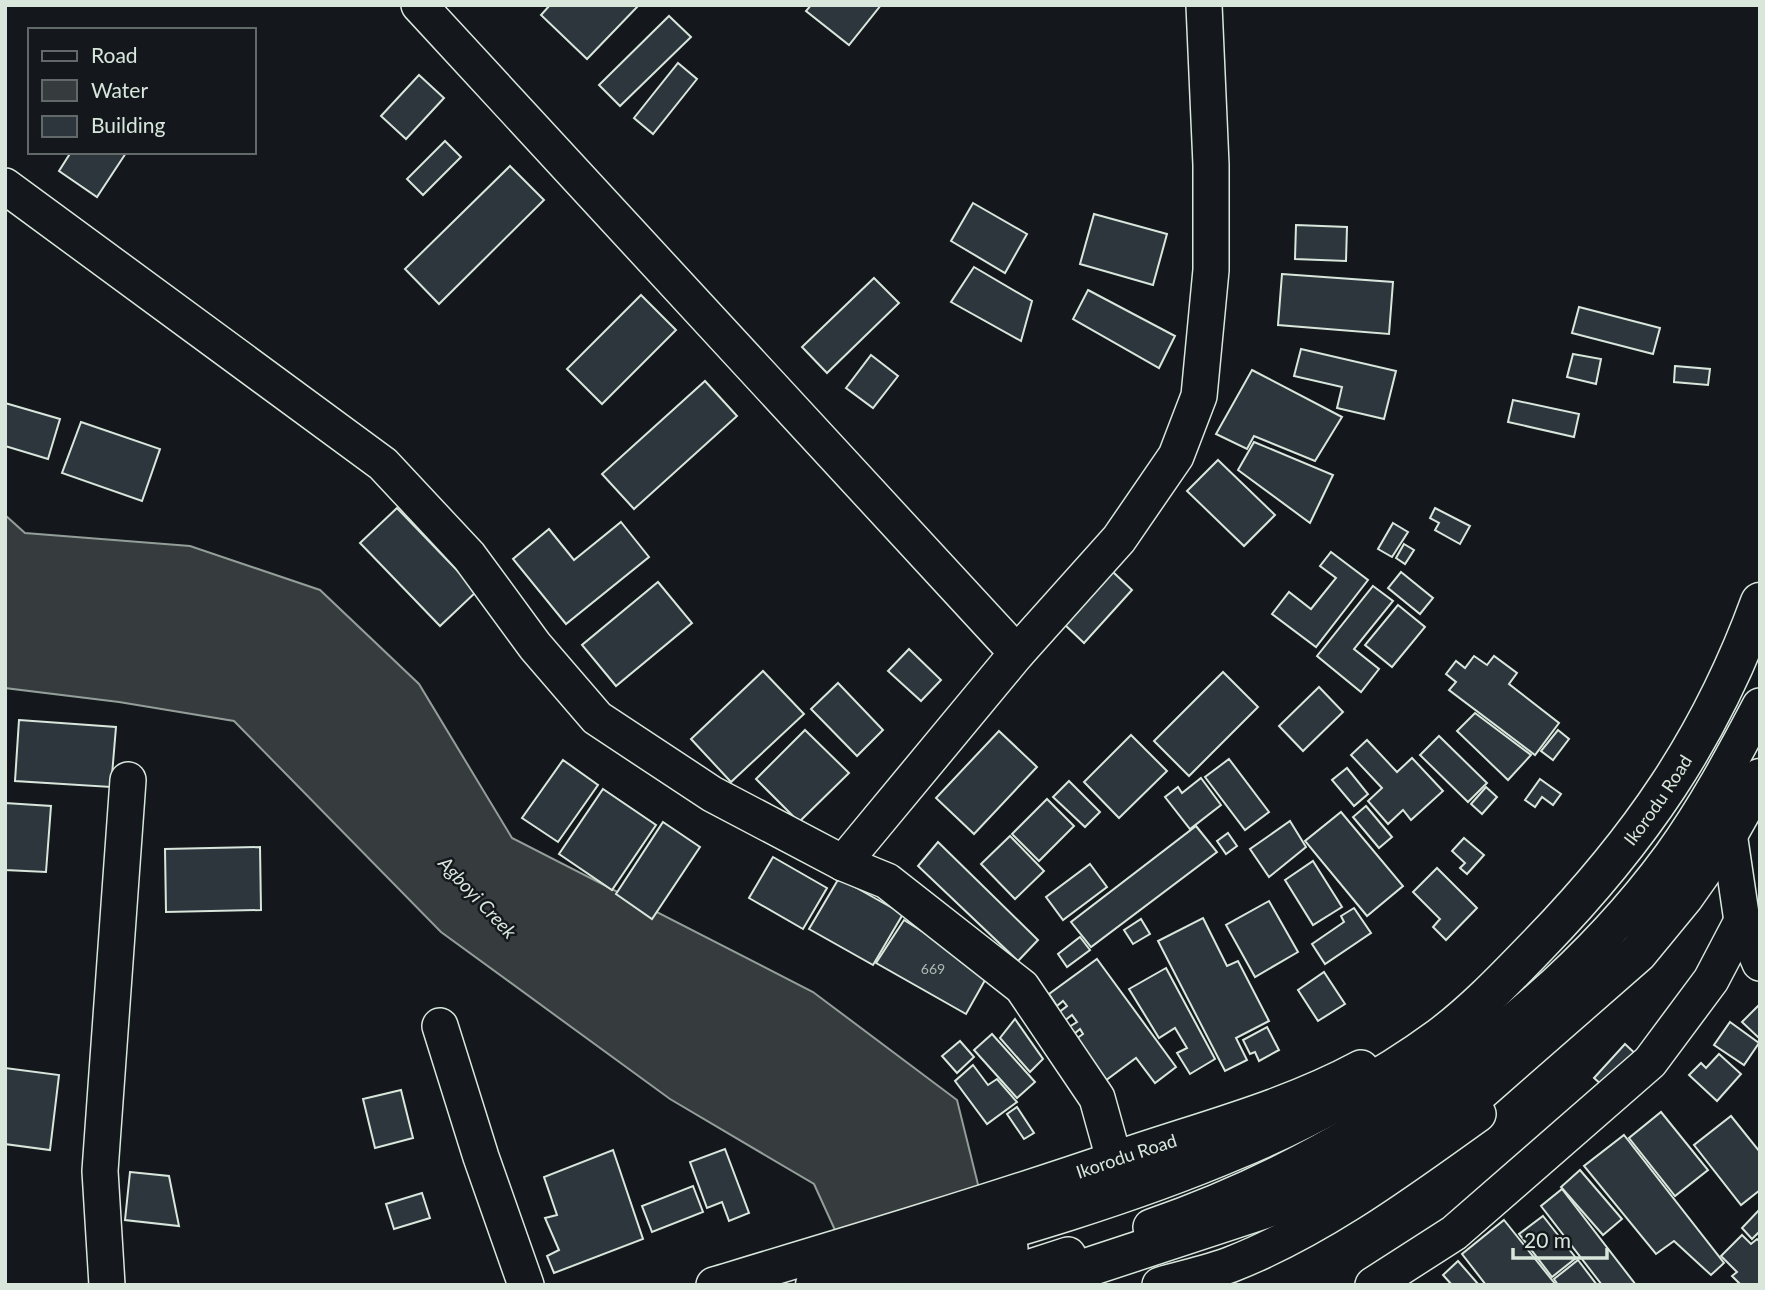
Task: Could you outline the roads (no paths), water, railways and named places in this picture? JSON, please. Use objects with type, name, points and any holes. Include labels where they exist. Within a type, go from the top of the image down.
[{"type":"highway","name":"Ikorodu Road","points":[[1044,1245],[1130,1191],[1238,1150],[1355,1090],[1440,1037],[1514,970],[1613,865],[1665,796],[1713,710],[1760,602]]},
{"type":"highway","name":"Ikorodu Road","points":[[804,1273],[1044,1245],[1247,1216],[1371,1164],[1477,1094],[1638,953],[1684,897],[1729,833],[1760,778]]},
{"type":"street","points":[[419,5],[1017,653]]},
{"type":"street","points":[[843,863],[1017,653],[1126,528],[1176,456],[1199,396],[1211,271],[1211,164],[1204,5]]},
{"type":"street","points":[[5,186],[383,464],[469,556],[536,646],[597,718],[712,794],[843,863],[887,881],[1021,987],[1097,1098],[1114,1159]]},
{"type":"street","points":[[893,1285],[1044,1245],[1193,1213],[1279,1173],[1372,1121],[1502,1031],[1558,981],[1624,914],[1672,855],[1727,768],[1760,706]]},
{"type":"street","points":[[107,1285],[100,1171],[128,780]]},
{"type":"street","points":[[1729,833],[1742,922],[1760,963]]},
{"type":"street","points":[[1373,1285],[1454,1233],[1650,1062],[1710,980],[1742,922]]},
{"type":"street","name":"Ikorodu Road","points":[[1160,1285],[1245,1274],[1313,1223],[1404,1167],[1488,1107],[1563,1042],[1638,953]]},
{"type":"street","name":"Ikorodu Road","points":[[1044,1245],[1114,1159],[1246,1118],[1330,1085],[1419,1037],[1514,970]]},
{"type":"street","points":[[440,1026],[481,1157],[526,1285]]},
{"type":"street","points":[[975,1285],[1044,1245]]},
{"type":"street","name":"Ikorodu Road","points":[[714,1285],[804,1273]]},
{"type":"water","name":"Agboyi Creek","points":[[5,515],[25,533],[190,546],[320,590],[419,684],[512,838],[813,992],[957,1100],[1003,1285],[860,1285],[814,1184],[670,1099],[441,932],[234,721],[119,702],[5,688]]}]
